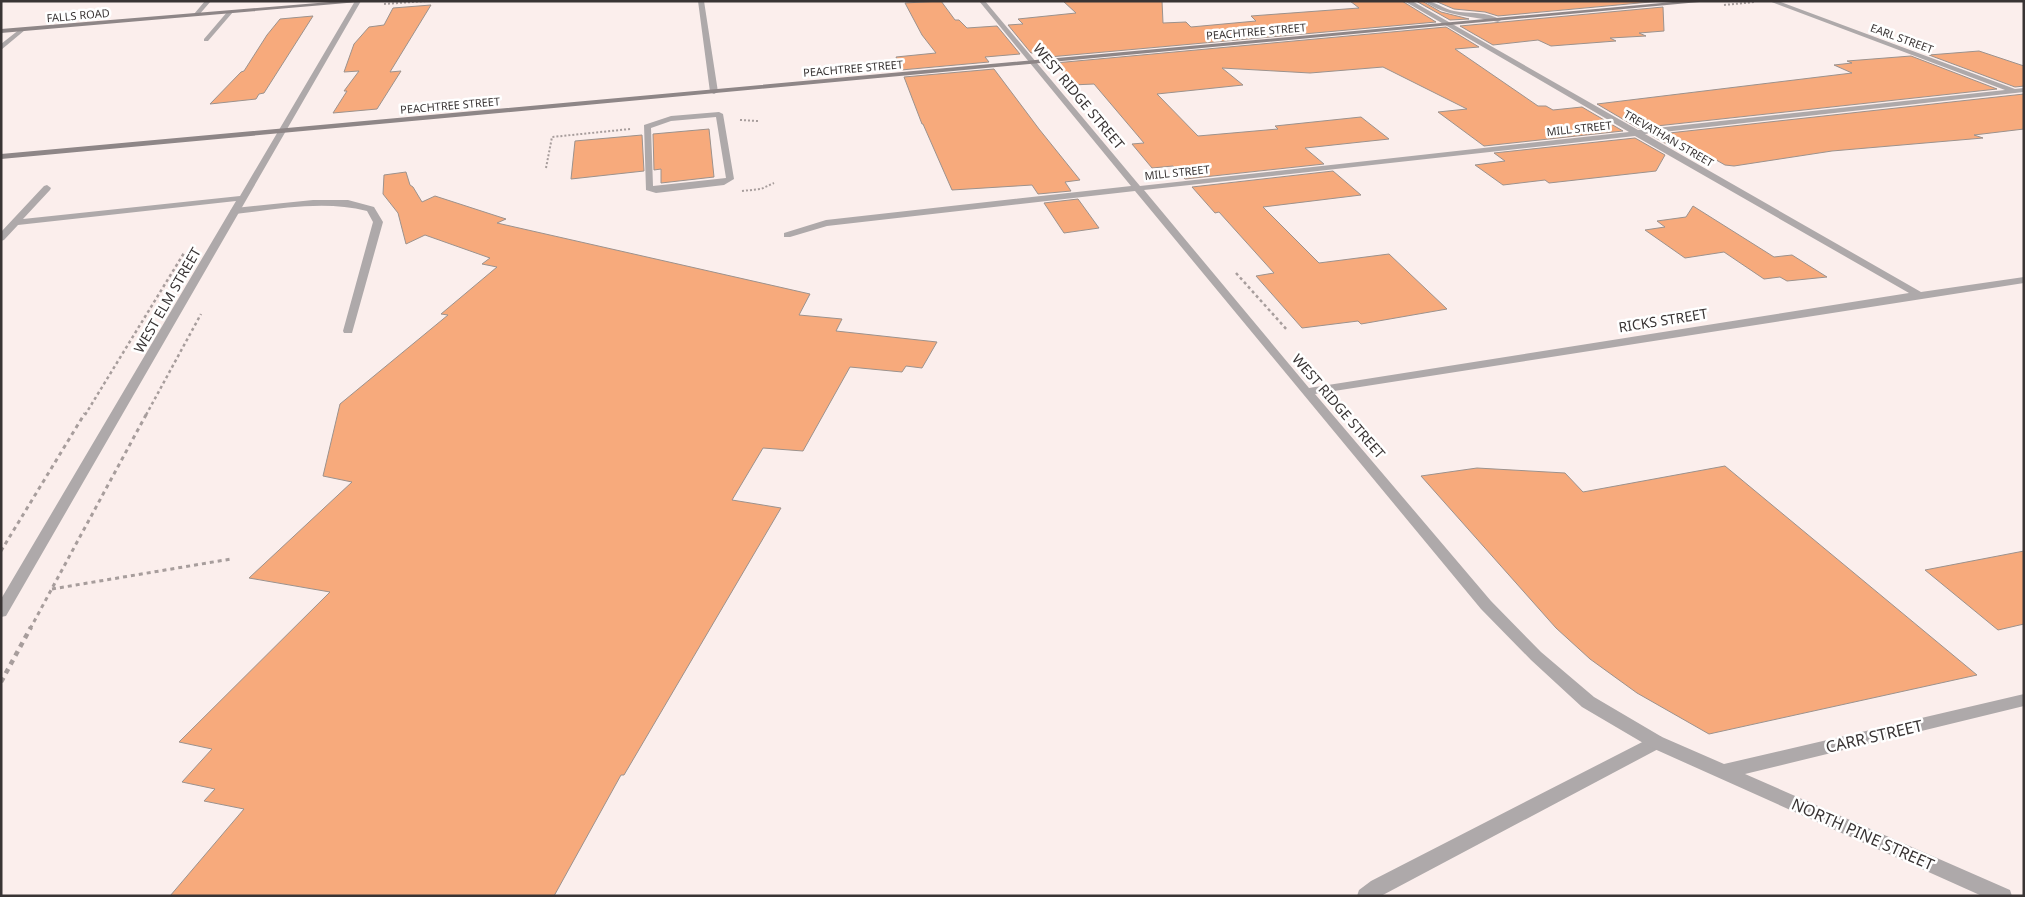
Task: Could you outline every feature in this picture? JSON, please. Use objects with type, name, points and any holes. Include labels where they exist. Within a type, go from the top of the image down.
[{"type":"main road","name":"FALLS ROAD","points":[[1,31],[367,1]]},
{"type":"main road","name":"PEACHTREE STREET","points":[[1,157],[1707,1]]},
{"type":"street","points":[[196,15],[208,1]]},
{"type":"street","points":[[701,1],[714,92]]},
{"type":"street","name":"WEST RIDGE STREET","points":[[982,1],[1486,605],[1536,656],[1588,702],[1656,742],[1723,772]]},
{"type":"street","name":"TREVATHAN STREET","points":[[1407,1],[1919,295]]},
{"type":"street","points":[[1426,1],[1451,13],[1480,14],[1498,20]]},
{"type":"street","name":"EARL STREET","points":[[1772,1],[2021,92]]},
{"type":"street","name":"WEST ELM STREET","points":[[1,612],[357,2]]},
{"type":"street","points":[[206,40],[230,12]]},
{"type":"street","points":[[1,48],[22,30]]},
{"type":"street","name":"MILL STREET","points":[[787,235],[826,223],[2021,92]]},
{"type":"street","points":[[719,114],[730,179],[724,182],[666,189],[656,190],[648,188],[647,128],[652,123],[719,114]]},
{"type":"street","points":[[1,238],[47,188]]},
{"type":"street","points":[[15,223],[242,198]]},
{"type":"street","points":[[235,211],[313,203],[348,203],[372,209],[378,222],[348,331]]},
{"type":"street","name":"RICKS STREET","points":[[1307,392],[2024,280]]},
{"type":"street","name":"CARR STREET","points":[[1723,772],[2024,700]]},
{"type":"street","points":[[1366,896],[1378,887],[1656,742]]},
{"type":"street","name":"NORTH PINE STREET","points":[[1723,772],[2003,896]]},
{"type":"path","points":[[737,122],[747,119],[758,121]]},
{"type":"path","points":[[601,132],[601,138]]},
{"type":"path","points":[[740,190],[746,192],[761,189],[774,183]]},
{"type":"path","points":[[1,551],[184,253]]},
{"type":"path","points":[[1236,272],[1288,331]]},
{"type":"path","points":[[1,682],[203,310]]},
{"type":"path","points":[[52,588],[232,559]]},
{"type":"building","points":[[941,1],[955,20],[959,20],[967,28],[997,26],[1020,54],[985,57],[989,62],[901,70],[896,57],[936,53],[922,35],[905,3]]},
{"type":"building","points":[[1063,1],[1162,1],[1163,23],[1186,22],[1191,27],[1256,21],[1251,16],[1359,8],[1350,1],[1402,1],[1436,22],[1049,57],[1045,52],[1031,53],[1008,25],[1023,24],[1018,19],[1076,13]]},
{"type":"building","points":[[1416,1],[1422,1],[1441,12],[1469,19],[1450,20]]},
{"type":"building","points":[[1435,1],[1661,1],[1498,16],[1485,12],[1454,9]]},
{"type":"building","points":[[431,5],[390,72],[401,71],[377,109],[333,113],[347,91],[344,91],[359,71],[344,72],[354,44],[369,27],[384,25],[393,8]]},
{"type":"building","points":[[1663,7],[1664,31],[1639,33],[1646,36],[1610,38],[1616,41],[1551,46],[1538,40],[1493,45],[1460,26]]},
{"type":"building","points":[[313,16],[264,93],[259,94],[256,99],[210,104],[244,71],[267,35],[280,19]]},
{"type":"building","points":[[1446,27],[1479,47],[1455,49],[1538,106],[1546,106],[1553,110],[1582,107],[1623,131],[1484,146],[1438,112],[1467,109],[1383,67],[1310,73],[1222,68],[1243,85],[1157,94],[1198,136],[1278,129],[1275,126],[1361,117],[1389,139],[1305,148],[1324,164],[1185,179],[1173,166],[1152,168],[1132,144],[1144,143],[1094,84],[1072,85],[1055,63]]},
{"type":"building","points":[[1979,51],[2024,66],[2024,86],[2015,87],[1929,55]]},
{"type":"building","points":[[1911,56],[1997,89],[1638,128],[1597,104],[1852,73],[1834,65],[1852,63],[1847,61]]},
{"type":"building","points":[[994,69],[1080,180],[1065,182],[1071,191],[1038,194],[1032,185],[952,190],[922,124],[904,77]]},
{"type":"building","points":[[2024,94],[2024,129],[1974,135],[1983,138],[1832,151],[1734,166],[1725,165],[1676,137],[1670,146],[1651,135]]},
{"type":"building","points":[[709,129],[714,177],[661,183],[661,169],[654,170],[653,134]]},
{"type":"building","points":[[642,135],[644,171],[571,179],[575,141]]},
{"type":"building","points":[[1635,138],[1665,155],[1656,171],[1549,183],[1545,180],[1503,185],[1475,165],[1505,161],[1494,153]]},
{"type":"building","points":[[1333,171],[1361,195],[1263,207],[1319,263],[1389,254],[1447,309],[1361,324],[1358,321],[1302,328],[1256,276],[1274,273],[1219,212],[1215,213],[1192,187]]},
{"type":"building","points":[[406,172],[410,185],[422,202],[435,196],[506,219],[497,223],[810,294],[799,315],[842,319],[836,331],[937,342],[922,368],[906,366],[902,372],[850,367],[803,451],[763,448],[732,500],[781,508],[624,775],[621,775],[554,896],[170,896],[244,809],[204,801],[215,789],[182,782],[212,749],[179,742],[330,592],[249,578],[352,482],[323,476],[340,404],[448,315],[441,314],[497,267],[482,264],[490,258],[425,235],[406,244],[398,213],[383,194],[384,175]]},
{"type":"building","points":[[1078,199],[1099,228],[1064,233],[1044,203]]},
{"type":"building","points":[[1693,206],[1774,257],[1792,255],[1827,277],[1787,281],[1780,277],[1764,279],[1724,252],[1685,258],[1645,230],[1665,227],[1657,221],[1686,217]]},
{"type":"building","points":[[1725,466],[1977,675],[1709,734],[1637,693],[1590,659],[1556,628],[1421,476],[1477,468],[1565,473],[1583,492]]},
{"type":"building","points":[[2024,551],[2024,624],[1998,630],[1925,570]]}]
